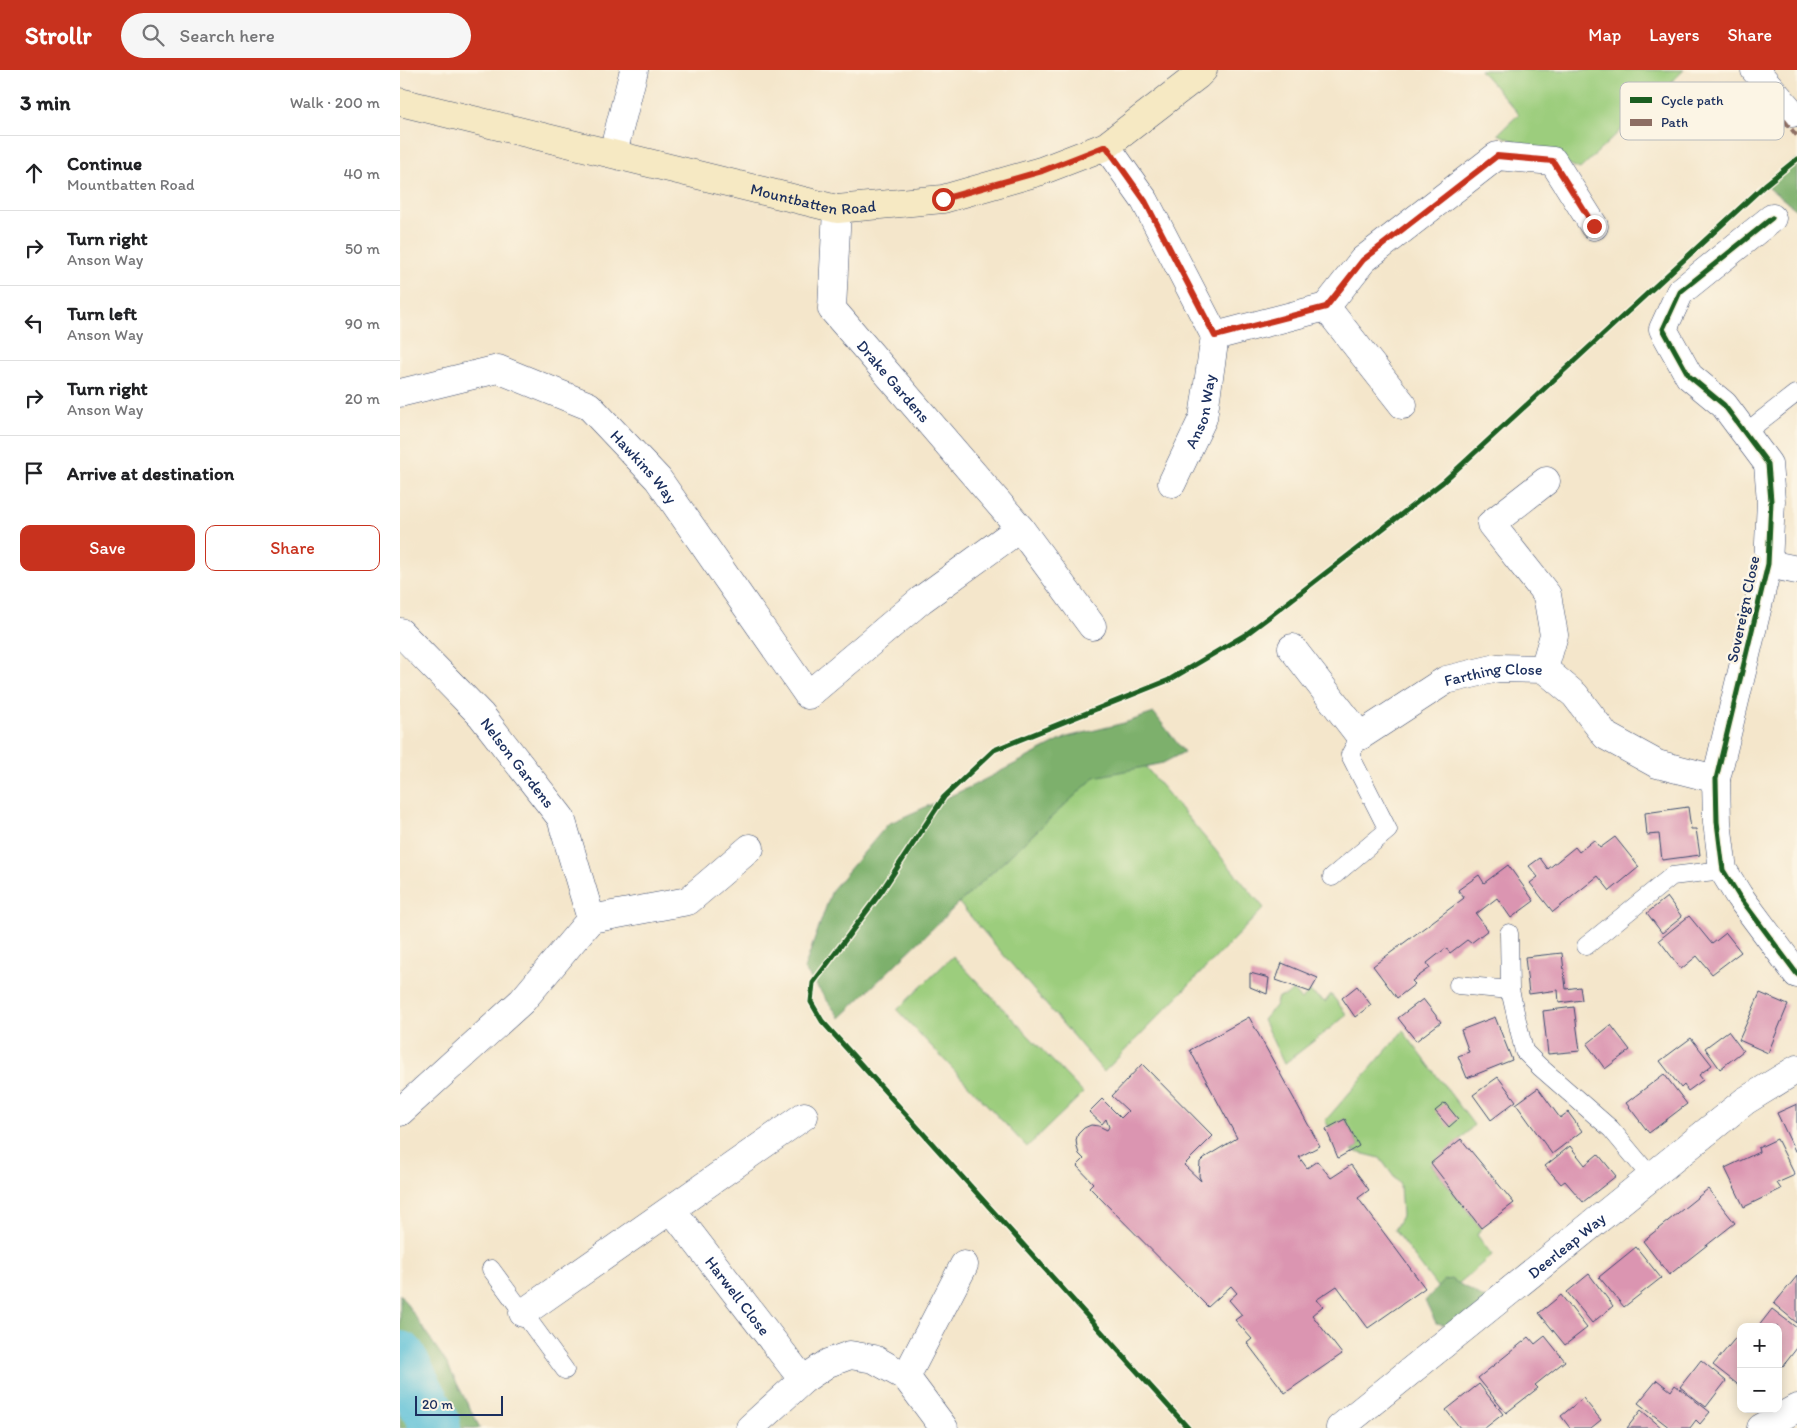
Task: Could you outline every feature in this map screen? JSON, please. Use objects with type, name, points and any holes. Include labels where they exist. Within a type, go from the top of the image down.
[{"type":"street","points":[[614,153],[634,70]]},
{"type":"street","name":"Mountbatten Road","points":[[400,102],[837,209],[943,199],[1042,171],[1106,146],[1203,70]]},
{"type":"street","points":[[1755,70],[1765,82]]},
{"type":"street","points":[[1784,104],[1792,113]]},
{"type":"street","points":[[1106,146],[1145,201],[1215,336],[1326,307],[1363,260],[1497,156],[1553,161],[1594,226]]},
{"type":"street","name":"Drake Gardens","points":[[837,209],[832,309],[1020,528],[1092,626]]},
{"type":"street","name":"Sovereign Close","points":[[1772,218],[1680,292],[1663,329],[1690,376],[1724,405],[1768,464],[1771,501],[1768,564],[1716,779],[1718,822],[1724,870],[1739,896],[1797,974]]},
{"type":"street","points":[[1326,307],[1403,405]]},
{"type":"street","name":"Anson Way","points":[[1172,483],[1203,418],[1215,336]]},
{"type":"street","name":"Hawkins Way","points":[[400,393],[498,369],[589,406],[658,479],[808,695],[921,600],[1020,528]]},
{"type":"street","points":[[1544,669],[1554,635],[1546,595],[1490,524],[1546,480]]},
{"type":"street","points":[[1768,564],[1797,570]]},
{"type":"street","name":"Nelson Gardens","points":[[401,636],[480,715],[561,818],[591,919]]},
{"type":"street","points":[[1292,648],[1360,736]]},
{"type":"street","name":"Farthing Close","points":[[1360,736],[1446,680],[1497,668],[1544,669],[1575,695],[1606,736],[1657,764],[1716,779]]},
{"type":"street","points":[[400,1112],[522,1001],[591,919],[688,901],[750,848]]},
{"type":"street","name":"Deerleap Way","points":[[1340,1428],[1745,1101],[1797,1069]]},
{"type":"street","points":[[523,1313],[804,1116]]},
{"type":"street","name":"Harwell Close","points":[[672,1210],[803,1380]]},
{"type":"street","points":[[906,1377],[964,1265]]},
{"type":"street","points":[[750,1428],[803,1380],[828,1363],[850,1355],[874,1359],[906,1377],[944,1428]]},
{"type":"street","points":[[1761,1428],[1797,1408]]},
{"type":"lane","points":[[1745,433],[1795,394]]},
{"type":"lane","points":[[1332,878],[1388,830],[1350,755],[1360,736]]},
{"type":"lane","points":[[1586,946],[1672,876],[1724,870]]},
{"type":"lane","points":[[1509,933],[1510,990],[1524,1051],[1540,1068],[1610,1129],[1651,1177]]},
{"type":"lane","points":[[1458,985],[1510,990]]},
{"type":"lane","points":[[491,1269],[565,1370]]},
{"type":"green space","points":[[1480,70],[1684,70],[1671,82],[1620,82],[1620,131],[1580,169],[1498,134],[1519,114]]},
{"type":"green space","points":[[1797,159],[1797,210],[1765,185]]},
{"type":"green space","points":[[1154,713],[1184,752],[1163,763],[1095,777],[959,903],[840,1018],[804,969],[832,890],[888,824],[972,786],[1067,737],[1124,723]]},
{"type":"green space","points":[[1128,746],[1264,908],[1104,1072],[959,903]]},
{"type":"green space","points":[[953,956],[1083,1093],[1027,1147],[897,1010]]},
{"type":"green space","points":[[1293,990],[1301,1000],[1310,992],[1325,1002],[1331,994],[1347,1015],[1284,1064],[1263,1020],[1275,1006],[1278,997],[1286,996]]},
{"type":"green space","points":[[1403,1031],[1474,1125],[1461,1139],[1431,1164],[1481,1228],[1477,1235],[1492,1255],[1444,1296],[1394,1230],[1402,1216],[1400,1185],[1380,1158],[1352,1151],[1359,1146],[1345,1119],[1330,1128],[1325,1121]]},
{"type":"green space","points":[[1451,1279],[1489,1301],[1469,1329],[1436,1323],[1425,1301],[1443,1281]]},
{"type":"green space","points":[[400,1294],[446,1362],[480,1428],[400,1428]]},
{"type":"building","points":[[1688,807],[1691,829],[1696,829],[1700,855],[1662,860],[1659,834],[1647,835],[1645,813]]},
{"type":"building","points":[[1615,837],[1639,867],[1610,891],[1598,876],[1553,912],[1530,883],[1538,877],[1529,866],[1540,858],[1548,869],[1575,847],[1579,852],[1594,840],[1600,848]]},
{"type":"building","points":[[1508,865],[1534,901],[1511,918],[1497,898],[1476,914],[1488,930],[1471,943],[1467,940],[1450,953],[1446,948],[1427,963],[1430,968],[1412,981],[1415,984],[1397,998],[1373,966],[1464,898],[1458,890],[1479,875],[1484,883]]},
{"type":"building","points":[[1667,897],[1682,917],[1662,933],[1647,913]]},
{"type":"building","points":[[1689,916],[1712,944],[1726,933],[1741,952],[1712,974],[1697,956],[1681,969],[1659,940]]},
{"type":"building","points":[[1562,953],[1566,989],[1580,987],[1582,1000],[1559,1003],[1558,990],[1529,994],[1525,957]]},
{"type":"building","points":[[1282,963],[1318,978],[1310,992],[1276,980]]},
{"type":"building","points":[[1250,973],[1269,978],[1267,994],[1250,987]]},
{"type":"building","points":[[1357,986],[1371,1005],[1355,1017],[1342,998]]},
{"type":"building","points":[[1760,993],[1788,1005],[1768,1053],[1739,1040]]},
{"type":"building","points":[[1423,999],[1441,1022],[1416,1041],[1398,1018]]},
{"type":"building","points":[[1574,1007],[1580,1051],[1548,1054],[1543,1011]]},
{"type":"building","points":[[1249,1017],[1320,1146],[1299,1157],[1307,1168],[1317,1161],[1331,1178],[1351,1165],[1369,1190],[1358,1198],[1425,1288],[1368,1328],[1337,1286],[1316,1300],[1323,1306],[1312,1315],[1342,1354],[1285,1393],[1247,1343],[1252,1339],[1235,1320],[1242,1315],[1229,1300],[1237,1293],[1231,1286],[1208,1307],[1089,1187],[1093,1183],[1077,1166],[1084,1159],[1079,1154],[1077,1147],[1076,1140],[1078,1134],[1084,1128],[1091,1125],[1107,1130],[1109,1127],[1106,1119],[1102,1124],[1089,1112],[1102,1099],[1121,1118],[1128,1111],[1112,1096],[1142,1064],[1213,1136],[1184,1165],[1201,1181],[1199,1176],[1200,1162],[1237,1138],[1190,1050]]},
{"type":"building","points":[[1495,1017],[1512,1060],[1467,1078],[1458,1056],[1469,1052],[1461,1030]]},
{"type":"building","points":[[1611,1025],[1630,1050],[1605,1069],[1587,1044]]},
{"type":"building","points":[[1728,1031],[1743,1051],[1720,1069],[1705,1048]]},
{"type":"building","points":[[1691,1038],[1712,1065],[1699,1075],[1703,1080],[1688,1091],[1684,1085],[1681,1088],[1660,1061]]},
{"type":"building","points":[[1664,1074],[1687,1104],[1649,1133],[1626,1103]]},
{"type":"building","points":[[1498,1077],[1516,1101],[1491,1120],[1473,1095]]},
{"type":"building","points":[[1538,1088],[1560,1118],[1568,1112],[1582,1131],[1552,1154],[1516,1104]]},
{"type":"building","points":[[1445,1103],[1458,1119],[1449,1127],[1435,1111]]},
{"type":"building","points":[[1797,1104],[1797,1150],[1795,1151],[1777,1113]]},
{"type":"building","points":[[1345,1119],[1359,1146],[1338,1158],[1326,1129]]},
{"type":"building","points":[[1461,1139],[1514,1203],[1481,1228],[1431,1163]]},
{"type":"building","points":[[1777,1139],[1795,1175],[1777,1183],[1781,1189],[1744,1207],[1725,1168],[1759,1152],[1758,1148]]},
{"type":"building","points":[[1570,1146],[1585,1165],[1598,1154],[1616,1176],[1583,1202],[1565,1181],[1561,1184],[1545,1166]]},
{"type":"building","points":[[1708,1189],[1735,1223],[1669,1275],[1643,1241]]},
{"type":"building","points":[[1636,1247],[1661,1278],[1624,1307],[1599,1277]]},
{"type":"building","points":[[1589,1274],[1613,1306],[1592,1323],[1567,1292]]},
{"type":"building","points":[[1797,1276],[1797,1323],[1774,1304]]},
{"type":"building","points":[[1561,1295],[1587,1328],[1565,1345],[1539,1313]]},
{"type":"building","points":[[1772,1309],[1797,1328],[1797,1348],[1783,1366],[1782,1323],[1761,1323]]},
{"type":"building","points":[[1545,1336],[1565,1361],[1535,1385],[1538,1388],[1506,1413],[1478,1378],[1529,1337],[1535,1344]]},
{"type":"building","points":[[1737,1336],[1737,1384],[1713,1365]]},
{"type":"building","points":[[1701,1360],[1726,1381],[1706,1407],[1680,1387]]},
{"type":"building","points":[[1657,1380],[1671,1391],[1675,1385],[1710,1412],[1700,1424],[1696,1420],[1690,1428],[1670,1428],[1638,1403]]},
{"type":"building","points":[[1479,1384],[1503,1414],[1485,1428],[1460,1428],[1446,1410]]},
{"type":"building","points":[[1583,1398],[1601,1420],[1591,1428],[1570,1428],[1561,1416]]},
{"type":"building","points":[[1641,1410],[1662,1428],[1627,1428]]},
{"type":"waterway","points":[[400,1357],[433,1420],[435,1428]]},
{"type":"marked path","points":[[1784,120],[1797,136]]},
{"type":"cycle path","points":[[1188,1428],[822,1021],[811,1002],[813,983],[881,892],[944,797],[994,750],[1169,680],[1245,635],[1443,482],[1765,185],[1797,159]]},
{"type":"cycle path","points":[[1772,218],[1680,292],[1663,329],[1689,376],[1724,405],[1768,464],[1771,501],[1768,564],[1716,779],[1717,822],[1723,870],[1739,896],[1797,974]]},
{"type":"route","points":[[943,199],[1042,171],[1106,146],[1145,201],[1215,336],[1326,307],[1363,260],[1497,156],[1553,161],[1594,226]]}]
